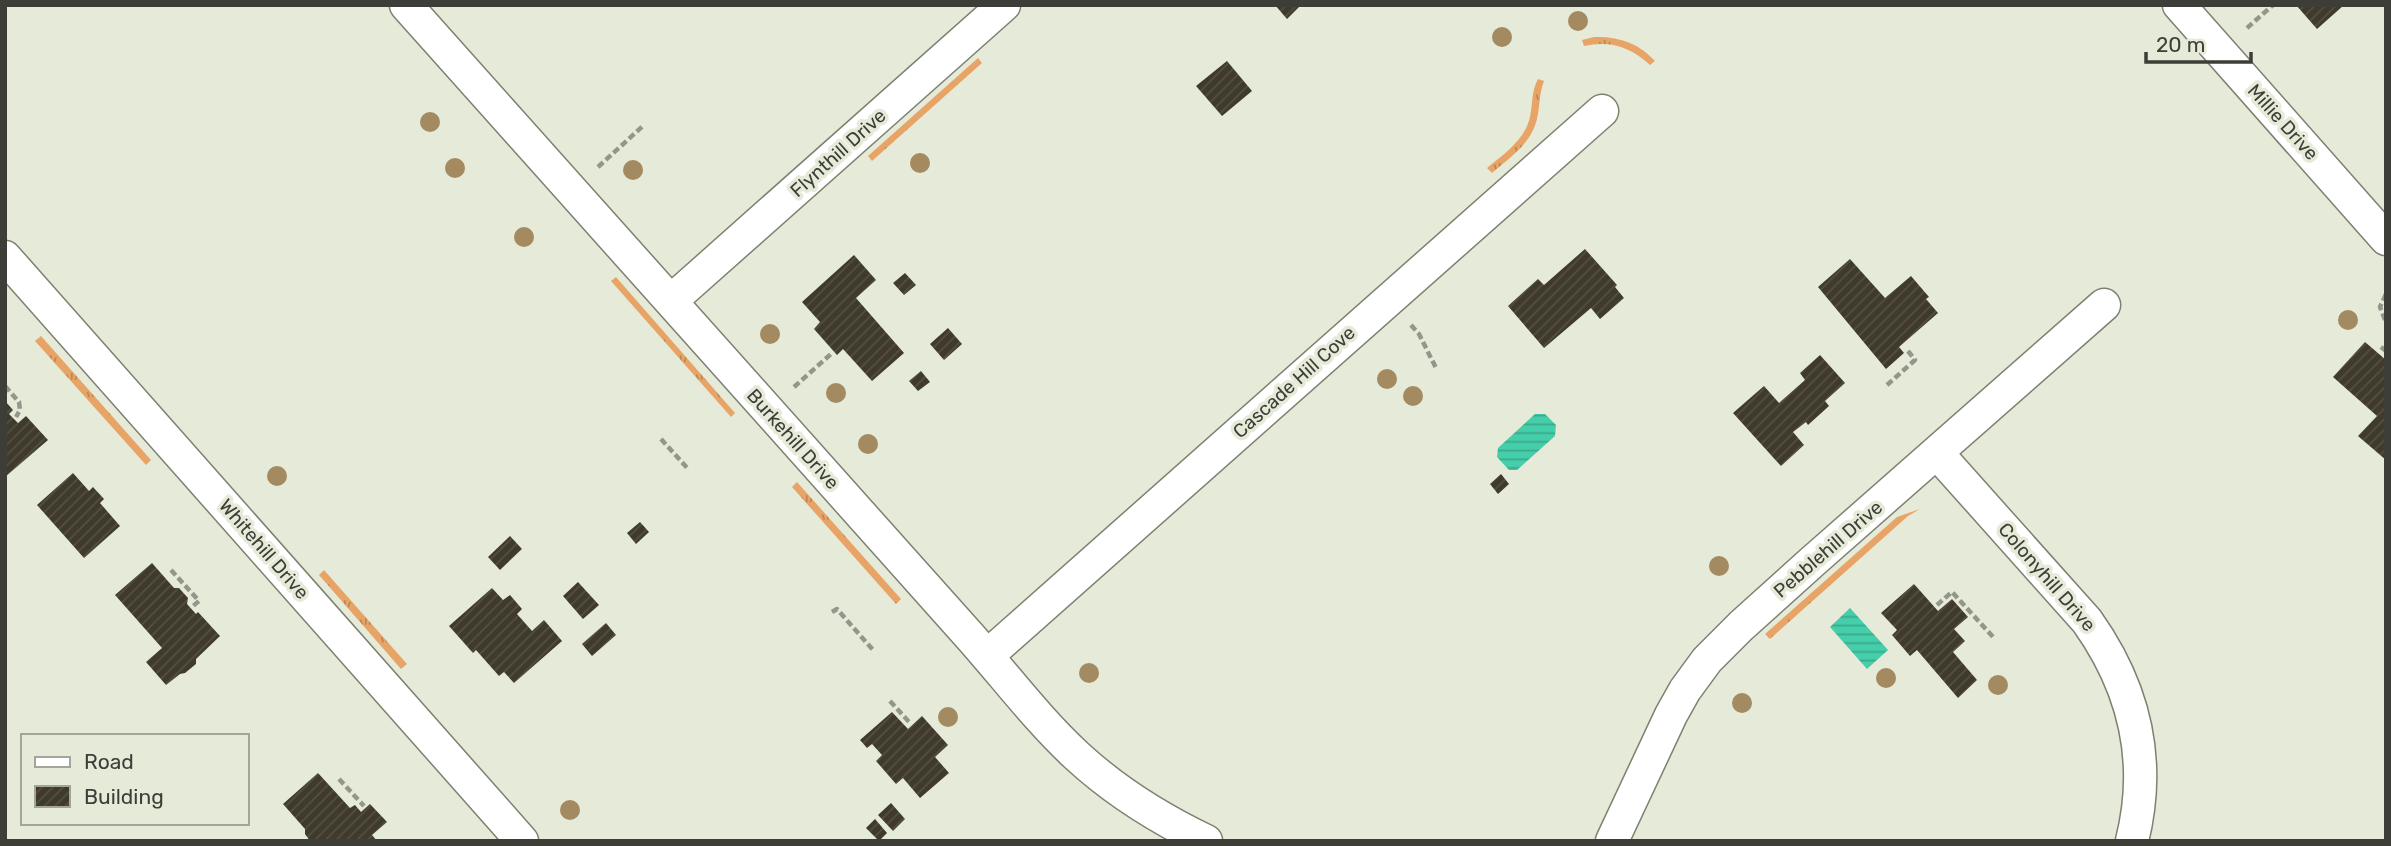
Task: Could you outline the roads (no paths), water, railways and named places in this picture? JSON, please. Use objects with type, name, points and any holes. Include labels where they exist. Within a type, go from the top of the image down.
[{"type":"street","name":"Burkehill Drive","points":[[407,5],[672,300],[1051,730],[1099,775],[1146,809],[1206,841]]},
{"type":"street","name":"Flynthill Drive","points":[[672,300],[1004,5]]},
{"type":"street","name":"Millie Drive","points":[[2179,5],[2386,239]]},
{"type":"street","name":"Cascade Hill Cove","points":[[987,656],[1602,111]]},
{"type":"street","name":"Whitehill Drive","points":[[5,257],[522,841]]},
{"type":"street","name":"Pebblehill Drive","points":[[1612,841],[1671,715],[1707,660],[1751,617],[2104,305]]},
{"type":"street","name":"Colonyhill Drive","points":[[1937,453],[2087,621],[2118,675],[2139,741],[2142,786],[2133,841]]}]
